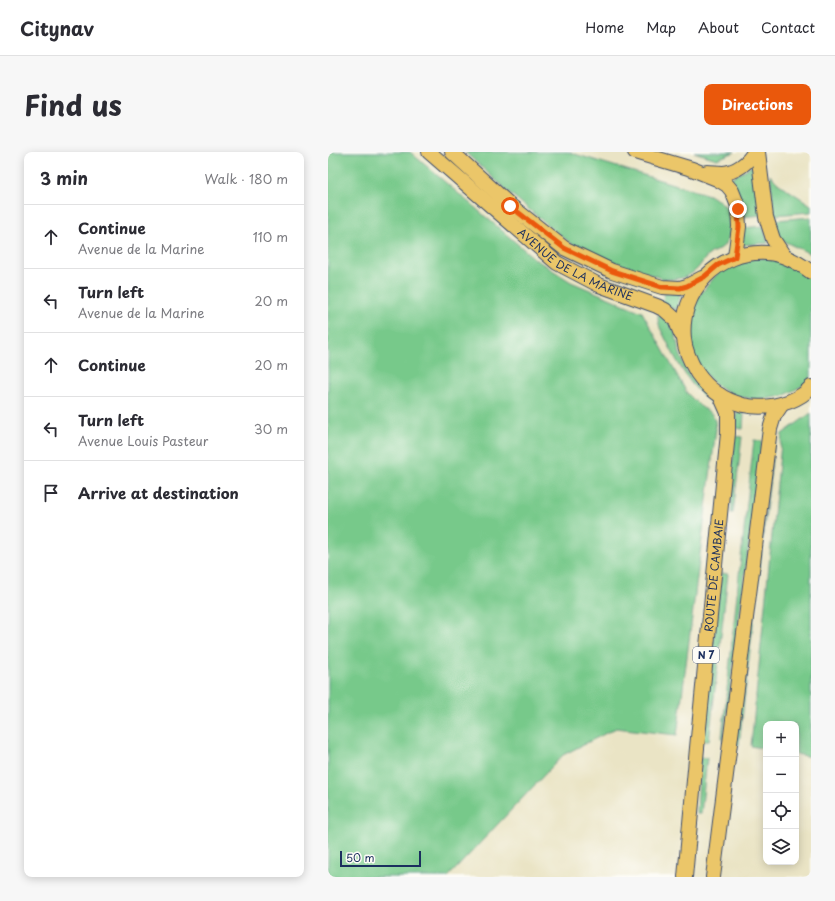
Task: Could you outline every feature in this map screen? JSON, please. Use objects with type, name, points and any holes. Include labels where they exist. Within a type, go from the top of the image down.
[{"type":"main road","name":"AVENUE DE LA MARINE","points":[[429,152],[557,263],[599,285],[666,310],[675,318],[684,340]]},
{"type":"main road","name":"AVENUE DE LA MARINE","points":[[452,152],[510,206],[564,248],[612,271],[662,287],[680,288],[704,277]]},
{"type":"main road","points":[[635,152],[699,172],[717,179],[727,185],[732,191],[738,206],[739,227],[735,257]]},
{"type":"main road","points":[[699,172],[724,173],[738,168],[750,159],[754,152]]},
{"type":"main road","points":[[758,152],[766,217],[773,239],[784,256]]},
{"type":"main road","points":[[811,272],[784,256],[768,253],[751,253],[735,257],[718,265],[704,277],[691,296],[684,317],[684,340],[690,362],[702,381],[720,395],[735,403],[752,407],[767,407],[782,404],[802,395],[811,387]]},
{"type":"main road","name":"ROUTE DE CAMBAIE","points":[[685,877],[728,433],[728,413],[720,395]]},
{"type":"main road","points":[[712,877],[770,429],[774,416],[782,404]]},
{"type":"green space","points":[[328,152],[410,152],[535,259],[571,282],[642,312],[687,393],[700,406],[712,414],[715,421],[716,429],[677,735],[616,728],[563,755],[448,877],[328,877]]},
{"type":"green space","points":[[465,152],[568,152],[709,195],[726,207],[730,220],[728,239],[721,248],[708,255],[698,268],[691,274],[678,279],[664,279],[594,255],[572,244],[511,194]]},
{"type":"green space","points":[[694,152],[735,152],[717,159]]},
{"type":"green space","points":[[752,166],[756,167],[762,215],[742,217],[734,183],[731,178]]},
{"type":"green space","points":[[770,175],[779,184],[811,205],[811,212],[775,215]]},
{"type":"green space","points":[[811,217],[811,254],[781,240],[776,232],[774,221],[776,220]]},
{"type":"green space","points":[[763,226],[768,243],[740,245],[743,228]]},
{"type":"green space","points":[[768,258],[791,265],[811,279],[811,377],[804,385],[783,396],[760,400],[736,396],[716,385],[700,369],[690,348],[688,325],[693,303],[722,268],[744,259]]},
{"type":"green space","points":[[665,292],[681,294],[676,310],[662,303]]},
{"type":"green space","points":[[658,314],[668,321],[675,333],[679,351],[687,372],[701,389],[715,400],[722,414],[697,390],[686,376],[660,328]]},
{"type":"green space","points":[[737,412],[744,413],[743,429],[736,428]]},
{"type":"green space","points":[[811,413],[811,757],[799,755],[799,721],[763,721],[763,748],[751,746],[782,434]]},
{"type":"green space","points":[[735,436],[742,437],[733,513],[731,513],[732,471]]},
{"type":"green space","points":[[754,440],[762,441],[723,742],[722,737]]},
{"type":"green space","points":[[774,442],[739,745],[735,745]]},
{"type":"green space","points":[[721,573],[728,574],[709,741],[702,741]]},
{"type":"green space","points":[[700,758],[707,758],[701,814],[697,814]]},
{"type":"route","points":[[510,206],[564,248],[612,271],[662,287],[671,288],[687,286],[704,277],[718,265],[735,257],[739,227],[738,209]]}]
